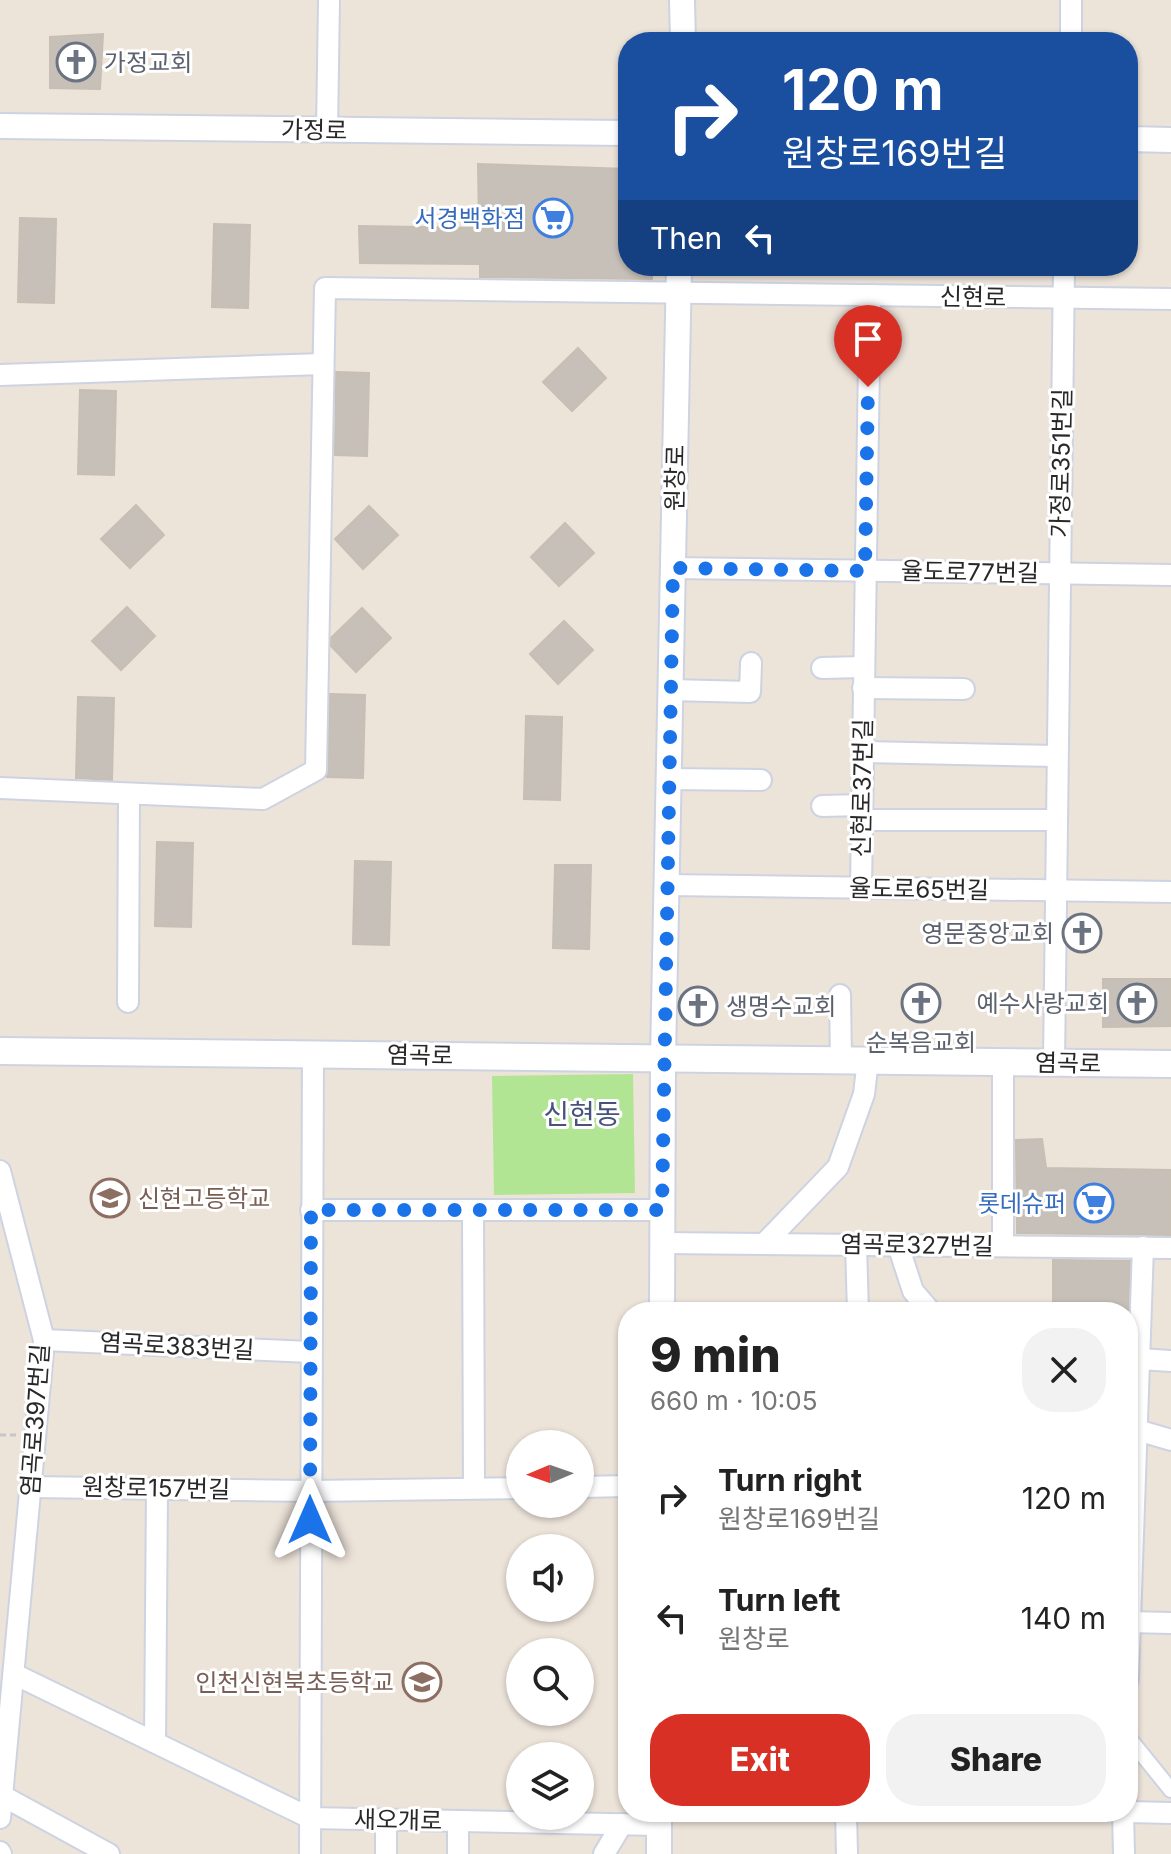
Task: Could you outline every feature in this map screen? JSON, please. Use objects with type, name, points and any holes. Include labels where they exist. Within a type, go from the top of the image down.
[{"type":"main road","name":"염곡로","points":[[0,1051],[1171,1064]]},
{"type":"street","points":[[327,131],[329,0]]},
{"type":"street","points":[[682,0],[683,32]]},
{"type":"street","points":[[1071,0],[1071,32]]},
{"type":"street","name":"가정로","points":[[0,126],[618,133]]},
{"type":"street","points":[[1138,139],[1171,140]]},
{"type":"street","name":"원창로","points":[[662,1302],[663,1058],[679,276]]},
{"type":"street","name":"가정로351번길","points":[[1054,1062],[1064,276]]},
{"type":"street","name":"신현로","points":[[323,364],[325,288],[1171,299]]},
{"type":"street","name":"신현로37번길","points":[[861,888],[870,295]]},
{"type":"street","points":[[0,375],[323,364],[316,770],[263,799],[0,788]]},
{"type":"street","name":"율도로77번길","points":[[673,568],[1171,575]]},
{"type":"street","points":[[670,690],[750,692],[751,663]]},
{"type":"street","points":[[822,668],[864,667]]},
{"type":"street","name":"신현로37번길","points":[[863,688],[964,689]]},
{"type":"street","points":[[863,752],[1056,756]]},
{"type":"street","points":[[668,779],[761,780]]},
{"type":"street","points":[[128,1002],[129,794]]},
{"type":"street","points":[[822,806],[862,813],[1056,820]]},
{"type":"street","name":"율도로65번길","points":[[666,885],[1171,892]]},
{"type":"street","points":[[840,995],[841,1060]]},
{"type":"street","points":[[310,1854],[313,1054]]},
{"type":"street","points":[[764,1244],[838,1167],[864,1094],[868,1060]]},
{"type":"street","points":[[1003,1062],[1003,1246]]},
{"type":"street","name":"염곡로397번길","points":[[0,1171],[44,1340],[0,1818]]},
{"type":"street","points":[[311,1210],[662,1210]]},
{"type":"street","points":[[473,1210],[474,1488]]},
{"type":"street","name":"염곡로327번길","points":[[662,1243],[1171,1248]]},
{"type":"street","points":[[856,1245],[858,1302]]},
{"type":"street","points":[[898,1245],[913,1291],[922,1302]]},
{"type":"street","points":[[1138,1368],[1143,1247]]},
{"type":"street","name":"염곡로383번길","points":[[44,1340],[311,1352]]},
{"type":"street","points":[[1139,1359],[1171,1361]]},
{"type":"street","points":[[1138,1432],[1171,1440]]},
{"type":"street","points":[[594,1487],[618,1486]]},
{"type":"street","name":"원창로157번길","points":[[31,1487],[310,1491],[506,1488]]},
{"type":"street","points":[[155,1742],[157,1488]]},
{"type":"street","points":[[1138,1622],[1171,1623]]},
{"type":"street","name":"새오개로","points":[[14,1674],[310,1818],[634,1822]]},
{"type":"street","points":[[1138,1749],[1171,1790]]},
{"type":"street","points":[[1,1795],[109,1854]]},
{"type":"street","points":[[1138,1812],[1171,1813]]},
{"type":"street","points":[[386,1820],[386,1854]]},
{"type":"street","points":[[458,1821],[458,1854]]},
{"type":"street","points":[[659,1822],[659,1854]]},
{"type":"street","points":[[846,1822],[847,1854]]},
{"type":"street","points":[[1124,1854],[1126,1822]]},
{"type":"street","points":[[604,1854],[622,1824]]},
{"type":"path","points":[[0,1435],[20,1435]]},
{"type":"green space","points":[[633,1074],[635,1193],[494,1195],[492,1076]]},
{"type":"building","name":"가정교회","points":[[103,34],[100,89],[50,88],[50,37]]},
{"type":"building","name":"서경백화점","points":[[478,164],[618,169],[618,276],[652,276],[652,279],[480,277],[480,264],[360,263],[359,226],[479,228]]},
{"type":"building","points":[[20,218],[56,219],[54,303],[18,302]]},
{"type":"building","points":[[214,224],[250,225],[248,308],[212,307]]},
{"type":"building","points":[[578,348],[606,378],[572,411],[543,382]]},
{"type":"building","points":[[336,372],[369,373],[367,456],[335,455]]},
{"type":"building","points":[[80,390],[116,391],[114,475],[78,474]]},
{"type":"building","points":[[136,505],[164,535],[130,568],[101,539]]},
{"type":"building","points":[[369,506],[398,535],[363,569],[335,539]]},
{"type":"building","points":[[565,523],[594,553],[559,586],[531,557]]},
{"type":"building","points":[[127,607],[155,636],[121,670],[92,641]]},
{"type":"building","points":[[362,608],[391,638],[356,672],[331,646],[331,638]]},
{"type":"building","points":[[564,621],[593,650],[558,684],[530,654]]},
{"type":"building","points":[[330,694],[365,695],[363,778],[327,777]]},
{"type":"building","points":[[78,697],[114,698],[112,780],[76,778]]},
{"type":"building","points":[[526,716],[562,717],[560,800],[524,799]]},
{"type":"building","points":[[157,842],[193,843],[191,927],[155,926]]},
{"type":"building","points":[[355,861],[391,862],[389,945],[353,944]]},
{"type":"building","points":[[555,865],[591,865],[589,949],[553,948]]},
{"type":"building","name":"예수사랑교회","points":[[1103,979],[1171,979],[1171,1026],[1103,1027]]},
{"type":"building","name":"롯데슈퍼","points":[[1042,1139],[1046,1168],[1171,1170],[1171,1235],[1017,1233],[1016,1140]]},
{"type":"building","points":[[1053,1260],[1130,1261],[1128,1302],[1053,1302]]},
{"type":"place","name":"가정교회","points":[[76,62]]},
{"type":"place","name":"서경백화점","points":[[553,218]]},
{"type":"place","name":"영문중앙교회","points":[[1082,933]]},
{"type":"place","name":"순복음교회","points":[[921,1003]]},
{"type":"place","name":"예수사랑교회","points":[[1137,1003]]},
{"type":"place","name":"생명수교회","points":[[698,1006]]},
{"type":"place","name":"신현고등학교","points":[[110,1198]]},
{"type":"place","name":"롯데슈퍼","points":[[1094,1203]]},
{"type":"place","name":"인천신현북초등학교","points":[[422,1682]]},
{"type":"district","name":"신현동","points":[[582,1114]]},
{"type":"route","points":[[310,1520],[311,1210],[662,1210],[673,568],[865,571],[868,387]]}]
